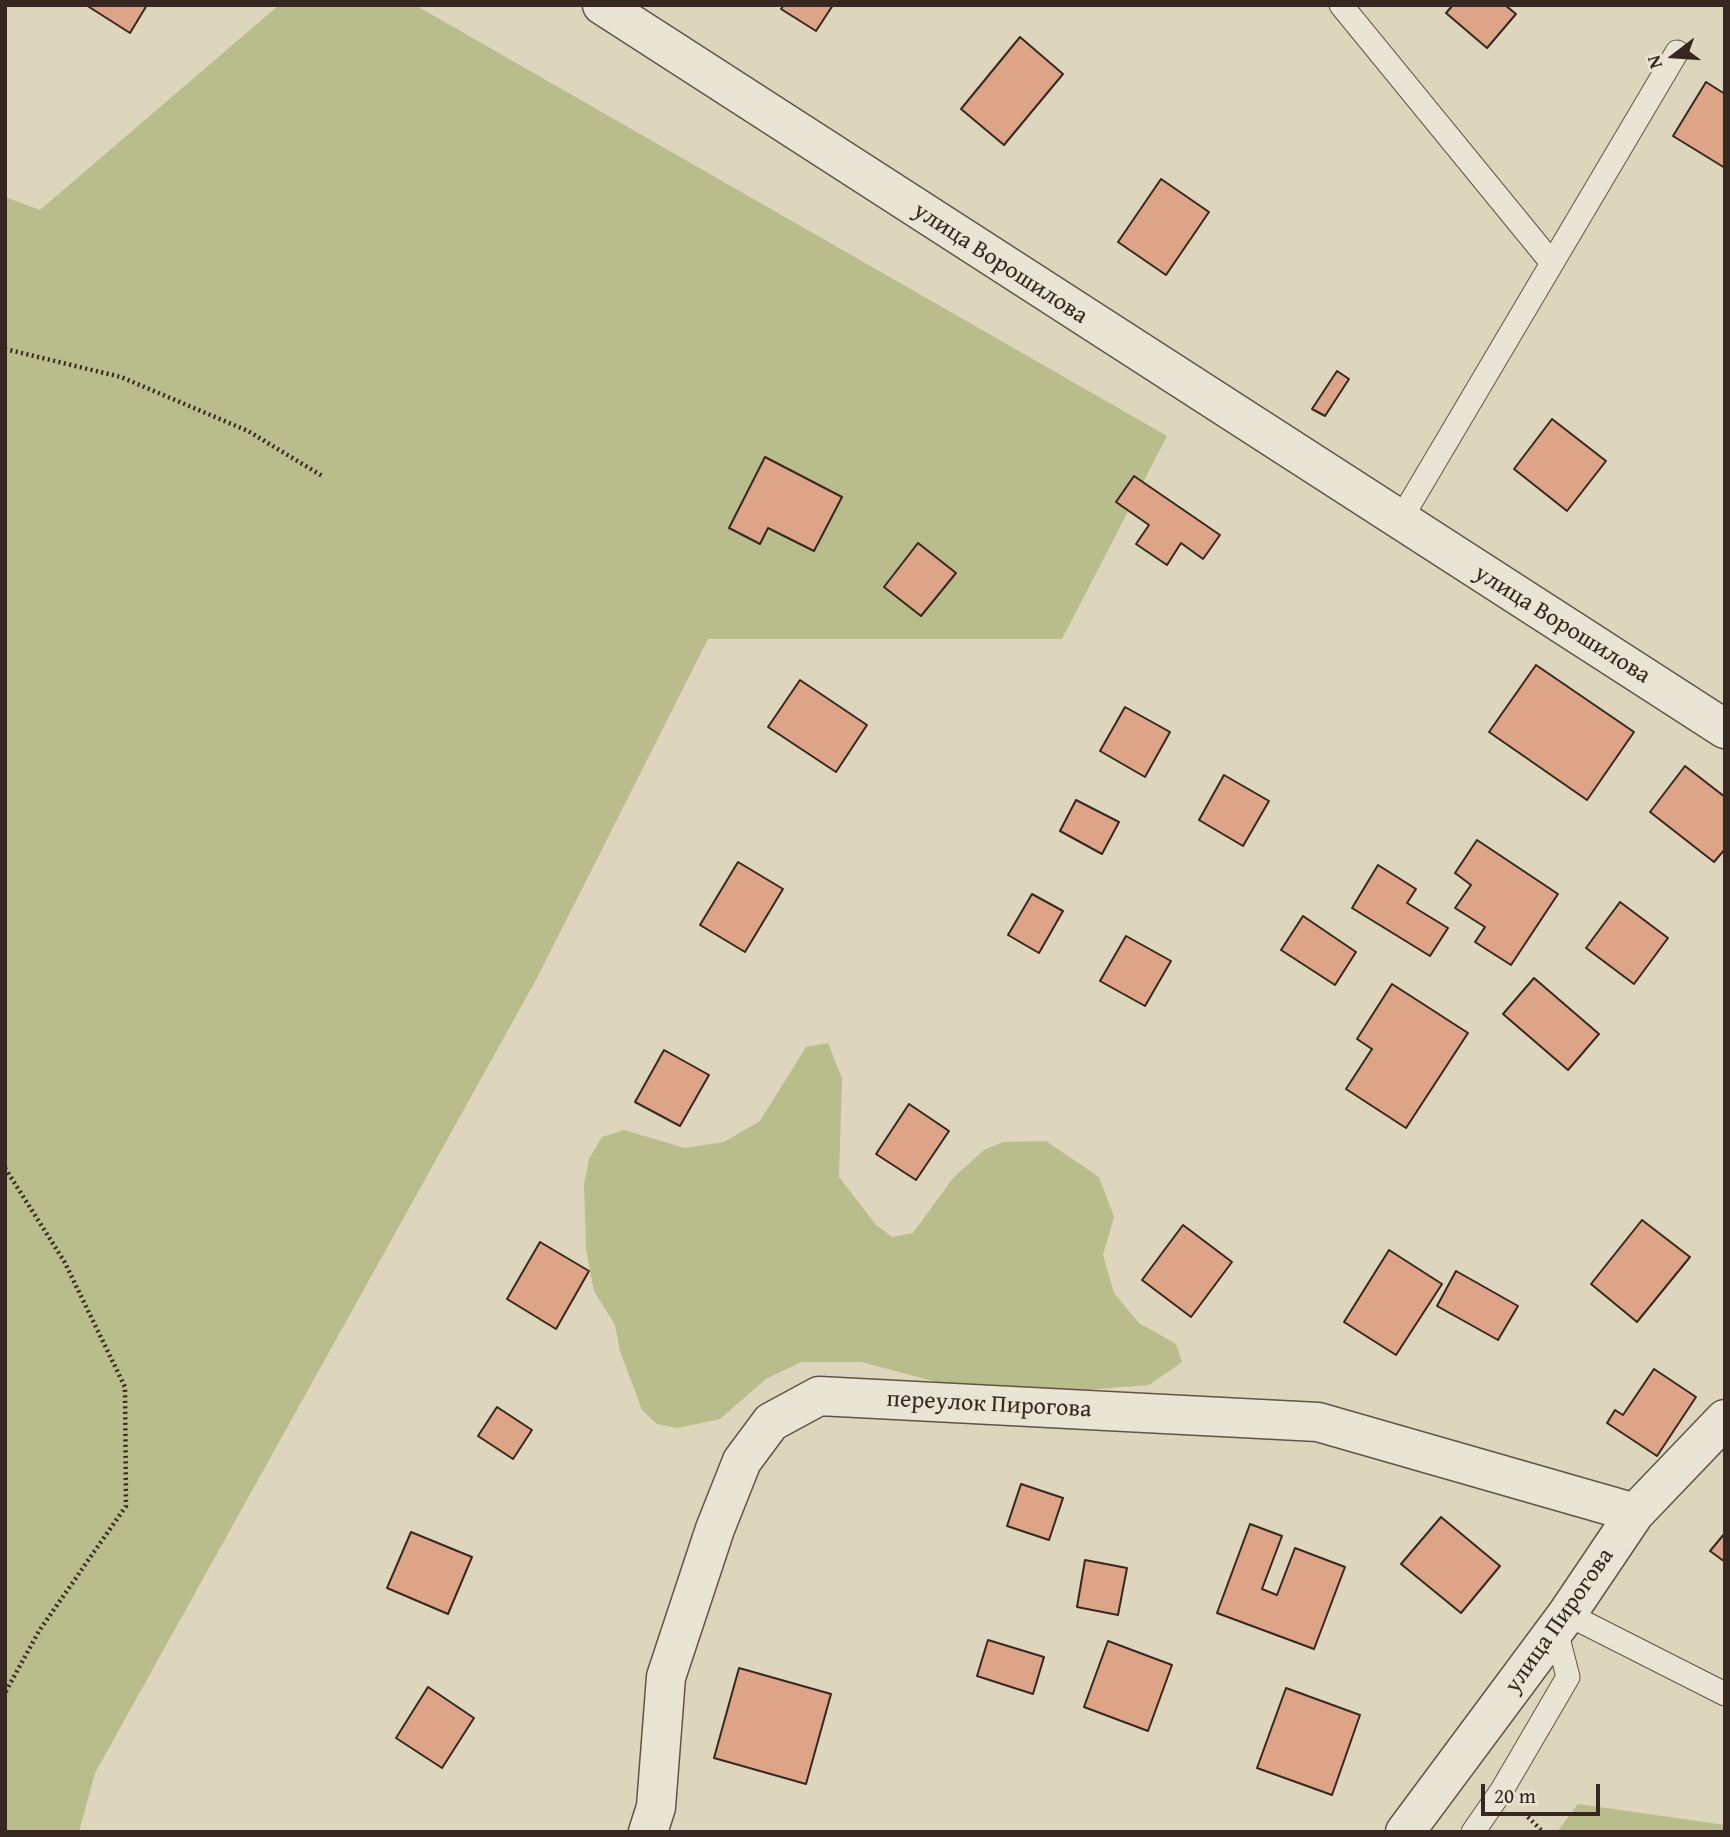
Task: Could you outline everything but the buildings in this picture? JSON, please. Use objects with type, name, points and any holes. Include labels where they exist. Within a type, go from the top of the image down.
[{"type":"street","name":"улица Ворошилова","points":[[602,5],[1399,522],[1725,729]]},
{"type":"street","name":"переулок Пирогова","points":[[648,1832],[656,1807],[666,1677],[715,1529],[742,1461],[771,1422],[819,1396],[1318,1422],[1635,1513]]},
{"type":"street","name":"улица Пирогова","points":[[1405,1832],[1561,1622],[1635,1513],[1725,1419]]},
{"type":"lane","points":[[1341,5],[1552,263]]},
{"type":"lane","points":[[1399,522],[1677,52]]},
{"type":"lane","points":[[1561,1622],[1725,1694]]},
{"type":"lane","points":[[1473,1832],[1502,1790],[1568,1677],[1561,1622]]},
{"type":"path","points":[[5,349],[121,377],[248,431],[324,477]]},
{"type":"path","points":[[5,1168],[64,1261],[125,1387],[126,1493],[126,1506],[39,1631],[5,1693]]},
{"type":"green space","points":[[279,5],[415,5],[1167,436],[1062,639],[708,639],[537,978],[95,1773],[79,1832],[5,1832],[5,197],[40,210]]},
{"type":"green space","points":[[828,1043],[842,1078],[839,1177],[876,1225],[892,1237],[913,1233],[953,1178],[984,1150],[1003,1142],[1046,1141],[1099,1177],[1114,1217],[1103,1255],[1114,1293],[1139,1323],[1176,1344],[1182,1362],[1149,1385],[1044,1393],[962,1389],[862,1362],[801,1362],[766,1379],[720,1419],[677,1428],[657,1424],[642,1410],[620,1351],[615,1325],[594,1291],[586,1250],[584,1184],[589,1159],[602,1137],[624,1130],[685,1148],[724,1142],[760,1121],[806,1047]]},
{"type":"green space","points":[[1578,1804],[1725,1825],[1725,1832],[1557,1832]]}]
